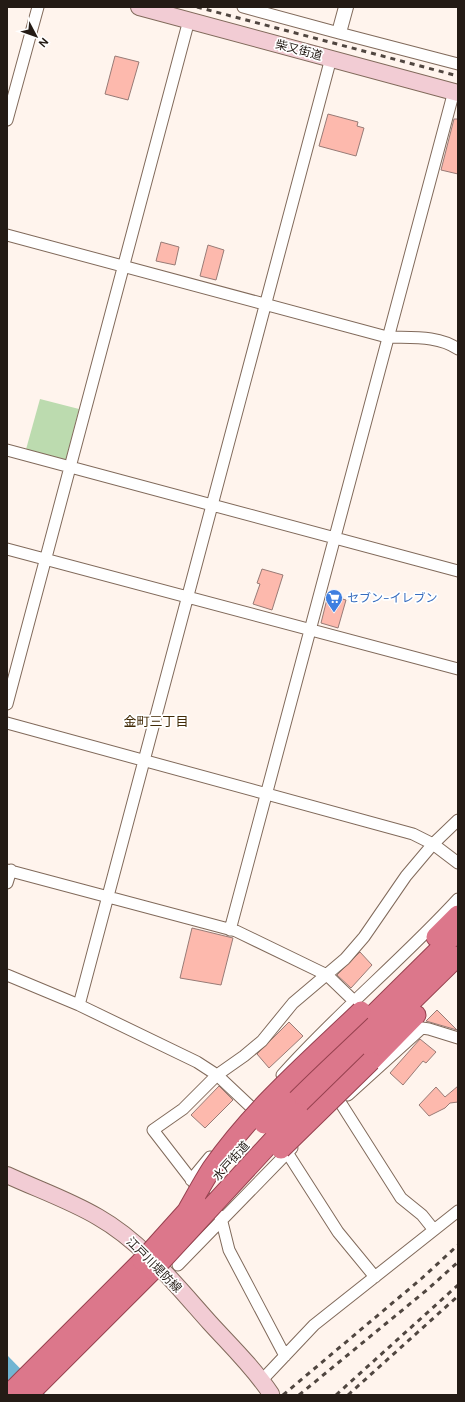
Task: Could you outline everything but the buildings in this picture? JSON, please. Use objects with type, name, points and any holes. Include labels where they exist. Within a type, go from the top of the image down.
[{"type":"highway","points":[[187,1211],[212,1169],[251,1120],[276,1092],[358,1006],[458,915]]},
{"type":"highway","name":"水戸街道","points":[[147,1265],[187,1211],[238,1152],[286,1101],[458,931]]},
{"type":"highway","name":"水戸街道","points":[[28,1395],[147,1265],[223,1194],[298,1113],[458,956]]},
{"type":"highway","points":[[223,1194],[260,1169],[458,973]]},
{"type":"highway","name":"水戸街道","points":[[8,1395],[110,1304]]},
{"type":"main road","name":"柴又街道","points":[[139,7],[456,92]]},
{"type":"main road","name":"江戸川堤防線","points":[[7,1175],[87,1211],[122,1234],[167,1276],[262,1380],[271,1394]]},
{"type":"street","points":[[7,120],[38,7]]},
{"type":"street","points":[[242,7],[340,31],[458,64]]},
{"type":"street","points":[[340,31],[346,7]]},
{"type":"street","points":[[7,704],[189,20]]},
{"type":"street","points":[[78,1005],[188,598],[211,505],[266,305],[331,58]]},
{"type":"street","points":[[230,930],[387,337],[456,92]]},
{"type":"street","points":[[7,235],[387,337],[431,339],[450,343],[458,349]]},
{"type":"street","points":[[7,450],[334,539],[458,571]]},
{"type":"street","points":[[7,549],[310,630],[457,665]]},
{"type":"street","points":[[7,723],[413,834],[433,844],[458,863]]},
{"type":"street","points":[[285,1356],[229,1250],[221,1218],[153,1130],[183,1109],[217,1076],[262,1041],[293,1003],[345,959],[364,937],[406,876],[433,844],[458,820]]},
{"type":"street","points":[[7,883],[9,870],[230,930],[327,975],[358,1006]]},
{"type":"street","points":[[191,1180],[252,1108],[301,1054],[358,1006],[458,899]]},
{"type":"street","points":[[7,975],[109,1019],[197,1062],[217,1076],[252,1108],[288,1152],[338,1232],[375,1277]]},
{"type":"street","points":[[178,1265],[221,1218],[288,1152],[340,1102],[422,1028],[458,1038]]},
{"type":"street","points":[[340,1102],[401,1198],[422,1214],[434,1230]]},
{"type":"street","points":[[262,1380],[314,1325],[458,1211]]},
{"type":"green space","points":[[40,399],[79,409],[65,463],[25,453]]},
{"type":"water","points":[[7,1355],[46,1395],[7,1395]]},
{"type":"railway","points":[[197,7],[458,76]]},
{"type":"railway","points":[[283,1395],[421,1279],[458,1245]]},
{"type":"railway","points":[[299,1395],[428,1289],[458,1262]]},
{"type":"railway","points":[[336,1395],[458,1285]]},
{"type":"railway","points":[[348,1395],[458,1296]]},
{"type":"place","name":"セブン-イレブン","points":[[334,613]]},
{"type":"district","name":"金町三丁目","points":[[156,721]]}]
